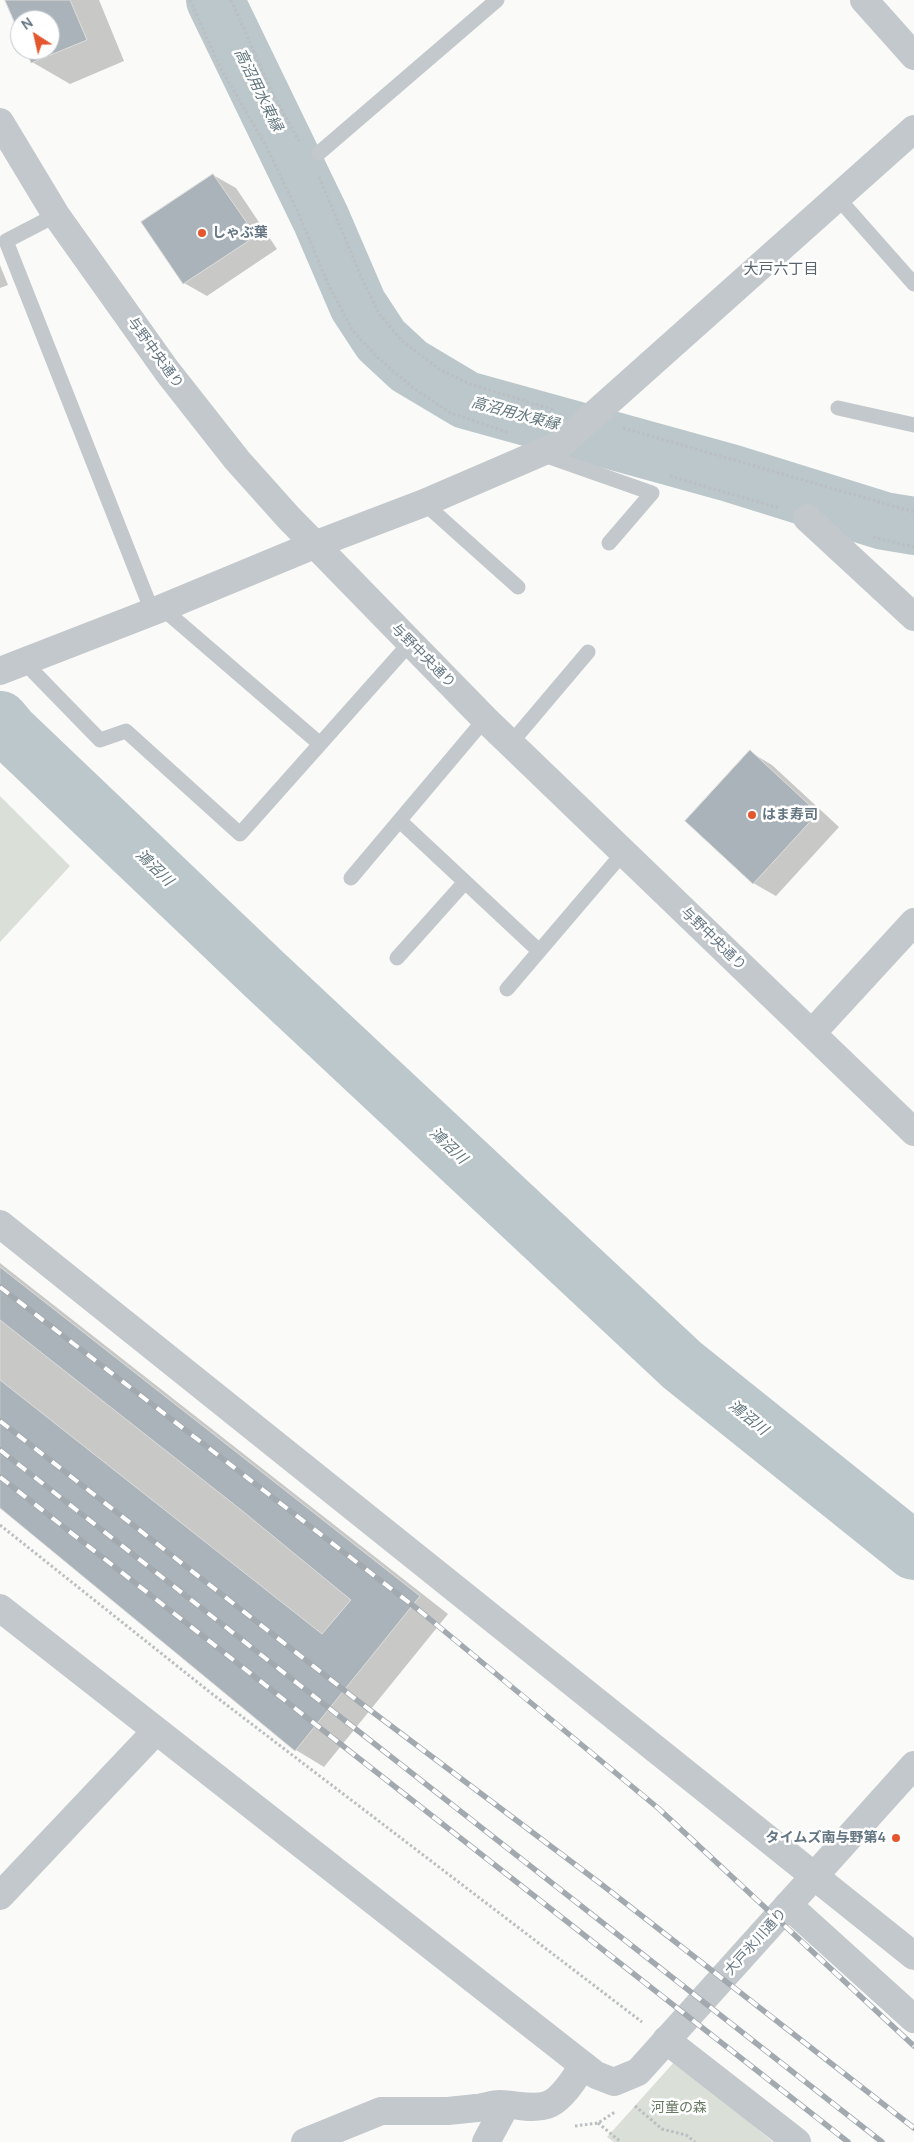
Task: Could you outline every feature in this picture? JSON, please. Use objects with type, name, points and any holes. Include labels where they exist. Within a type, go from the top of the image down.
[{"type":"street","points":[[864,0],[914,56]]},
{"type":"street","name":"与野中央通り","points":[[0,122],[56,215],[167,371],[237,460],[314,545],[485,719],[914,1132]]},
{"type":"street","points":[[10,667],[424,503],[561,444],[914,129]]},
{"type":"street","points":[[806,518],[914,617]]},
{"type":"street","points":[[812,1033],[914,922]]},
{"type":"street","points":[[0,1224],[914,1956]]},
{"type":"street","points":[[0,1608],[583,2065],[606,2080],[614,2082],[623,2080]]},
{"type":"street","points":[[0,1896],[156,1732]]},
{"type":"street","name":"大戸氷川通り","points":[[623,2080],[638,2072],[914,1765]]},
{"type":"street","points":[[788,1905],[914,2018]]},
{"type":"street","points":[[666,2040],[797,2142]]},
{"type":"street","points":[[305,2142],[381,2111],[448,2111],[506,2105],[530,2107],[547,2105],[553,2102],[572,2082],[583,2065]]},
{"type":"street","points":[[489,2137],[506,2105]]},
{"type":"lane","points":[[319,153],[497,0]]},
{"type":"lane","points":[[837,197],[914,284]]},
{"type":"lane","points":[[56,215],[6,241],[157,610],[320,744]]},
{"type":"lane","points":[[838,408],[914,425]]},
{"type":"lane","points":[[540,453],[652,493],[609,543]]},
{"type":"lane","points":[[424,503],[518,588]]},
{"type":"lane","points":[[10,667],[100,740],[126,731],[240,834],[410,643]]},
{"type":"lane","points":[[511,743],[588,652]]},
{"type":"lane","points":[[351,878],[401,822],[485,719]]},
{"type":"lane","points":[[401,822],[539,951]]},
{"type":"lane","points":[[507,989],[623,853]]},
{"type":"lane","points":[[397,958],[465,882]]},
{"type":"path","points":[[190,0],[220,67],[266,146],[296,208],[330,288],[353,331],[378,358],[413,388],[451,413],[516,434]]},
{"type":"path","points":[[231,0],[272,92],[300,142]]},
{"type":"path","points":[[318,174],[380,315],[402,341],[438,369],[470,384],[580,427],[599,420],[914,512]]},
{"type":"path","points":[[667,475],[763,502],[806,518]]},
{"type":"path","points":[[867,535],[914,547]]},
{"type":"path","points":[[0,1525],[211,1693],[666,2040]]},
{"type":"path","points":[[623,2080],[630,2101],[662,2129],[686,2135],[695,2142]]},
{"type":"path","points":[[598,2123],[621,2142]]},
{"type":"green space","points":[[0,796],[70,866],[0,942]]},
{"type":"green space","name":"河童の森","points":[[676,2060],[773,2142],[614,2142],[607,2137]]},
{"type":"building","points":[[5,0],[70,0],[87,40],[60,51],[60,10],[10,10],[10,12]]},
{"type":"building","points":[[213,174],[256,236],[183,284],[141,222]]},
{"type":"building","points":[[750,750],[818,813],[753,884],[685,821]]},
{"type":"building","points":[[0,1267],[420,1596],[295,1751],[0,1508]]},
{"type":"building","points":[[0,1320],[240,1509],[351,1600],[322,1634],[0,1380]]},
{"type":"waterway","name":"高沼用水東縁","points":[[215,0],[321,219],[358,305],[381,340],[409,366],[466,400],[730,473],[884,521],[914,526]]},
{"type":"waterway","name":"鴻沼川","points":[[0,720],[10,732],[265,975],[682,1365],[914,1551]]},
{"type":"railway","points":[[0,1287],[420,1611],[658,1808],[914,2046]]},
{"type":"railway","points":[[0,1421],[358,1701],[601,1884],[914,2128]]},
{"type":"railway","points":[[0,1450],[882,2142]]},
{"type":"railway","points":[[0,1477],[848,2142]]},
{"type":"place","name":"しゃぶ葉","points":[[202,233]]},
{"type":"place","name":"はま寿司","points":[[752,815]]},
{"type":"place","name":"タイムズ南与野第4","points":[[896,1838]]},
{"type":"district","name":"大戸六丁目","points":[[781,270]]}]
